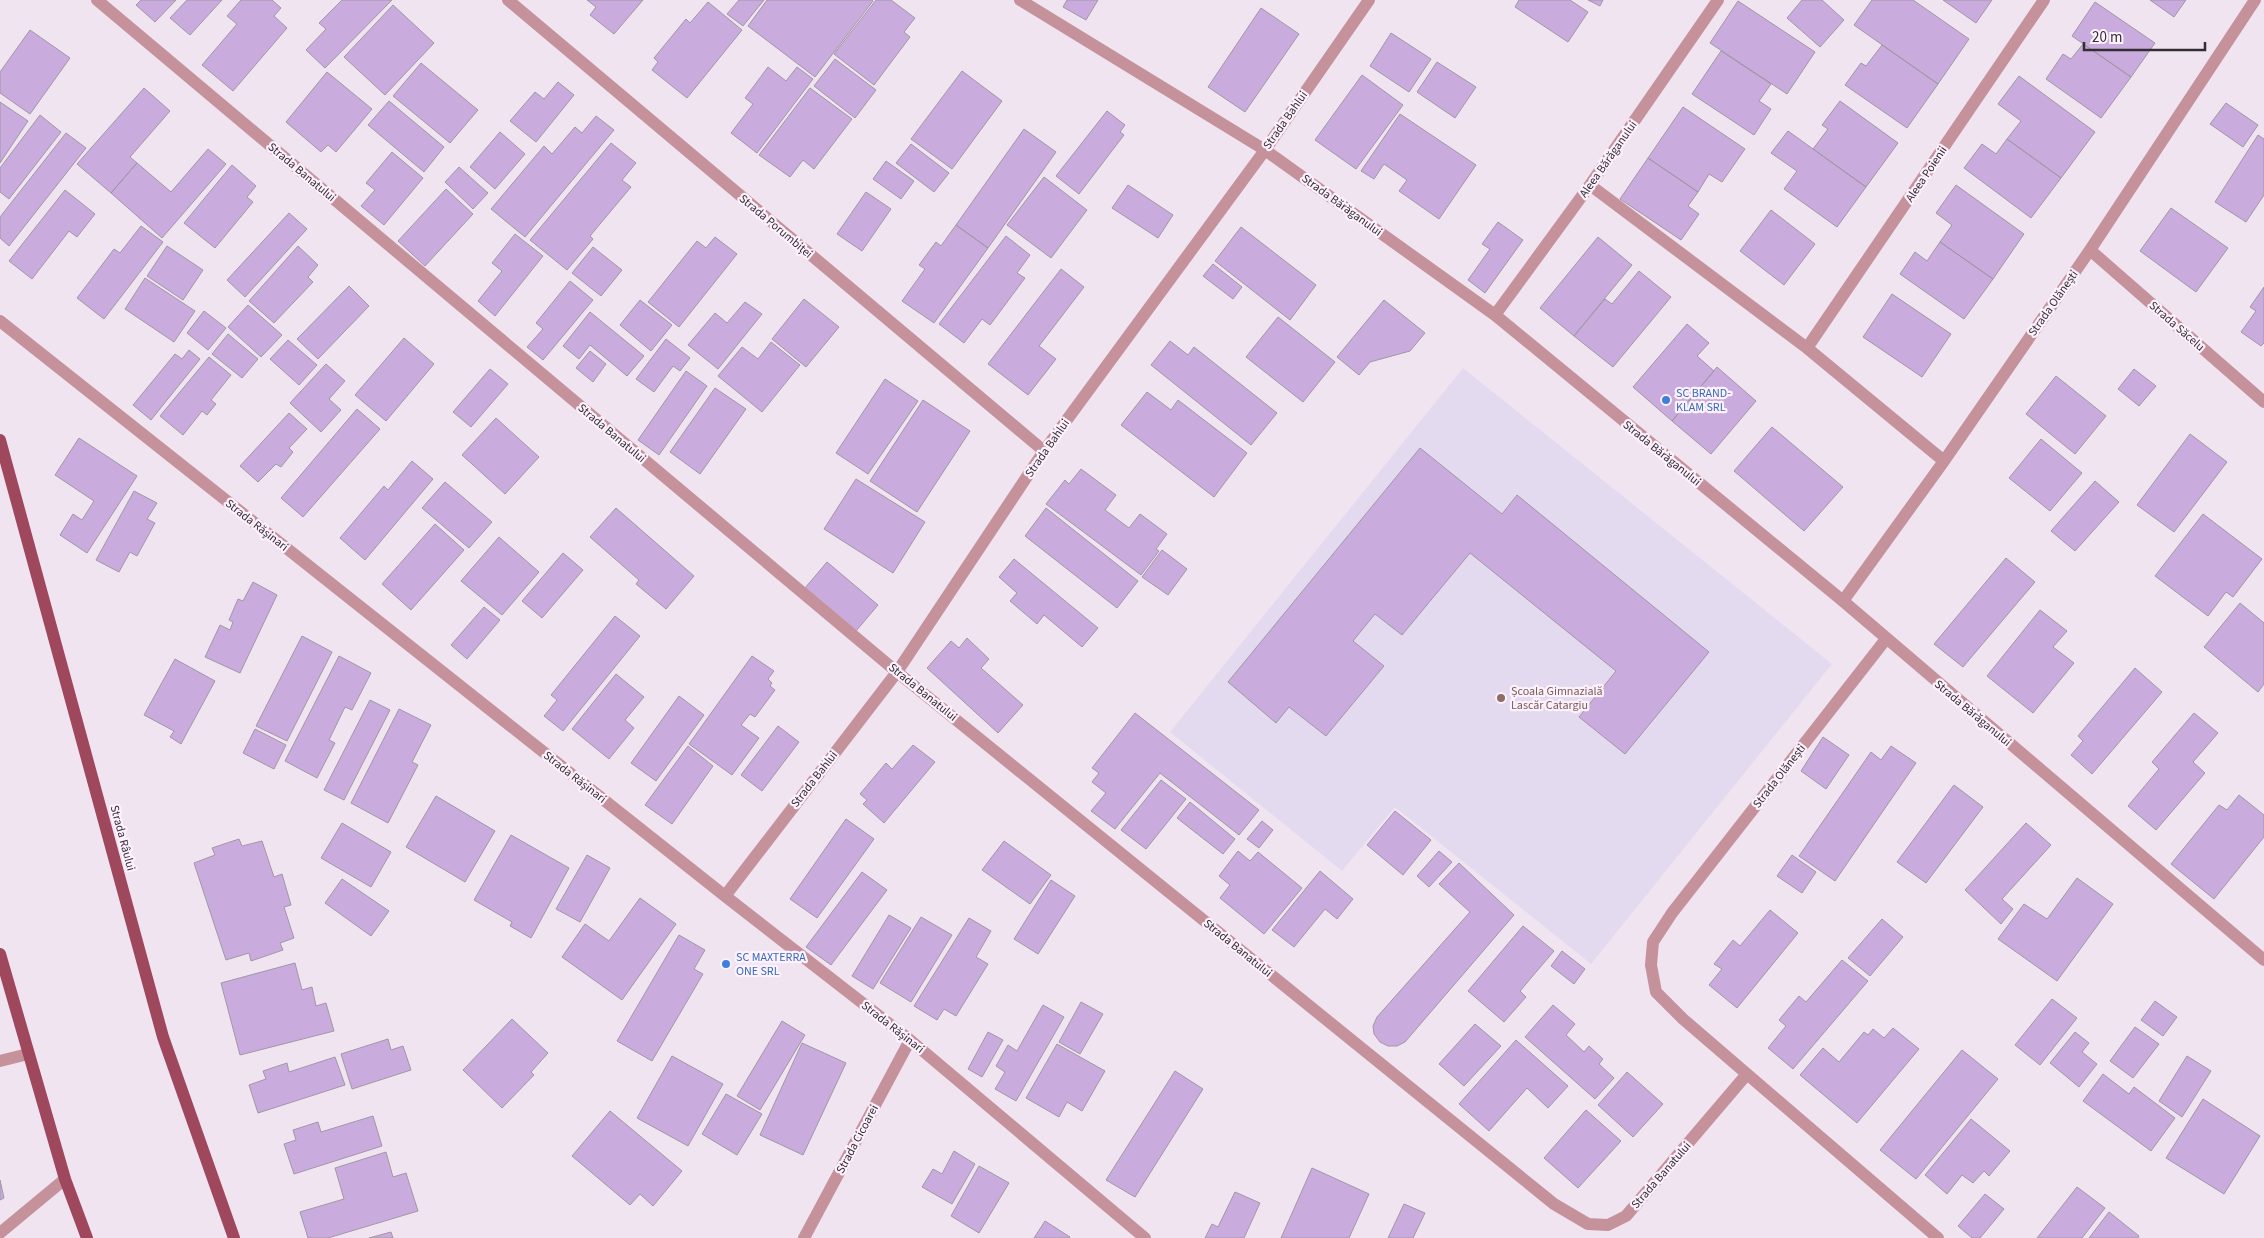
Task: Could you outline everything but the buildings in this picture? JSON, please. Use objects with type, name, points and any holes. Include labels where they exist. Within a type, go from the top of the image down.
[{"type":"main road","name":"Strada Râului","points":[[0,440],[163,1037],[234,1238]]},
{"type":"main road","points":[[0,954],[65,1179],[87,1238]]},
{"type":"street","name":"Strada Banatului","points":[[96,0],[897,672],[1554,1204],[1588,1224],[1608,1225],[1626,1216],[1747,1074]]},
{"type":"street","name":"Strada Porumbiței","points":[[508,0],[1044,450]]},
{"type":"street","name":"Strada Bărăganului","points":[[1020,0],[1265,150],[1495,315],[1843,601],[2264,960]]},
{"type":"street","name":"Strada Bahlui","points":[[725,896],[897,672],[1044,450],[1265,150],[1369,0]]},
{"type":"street","name":"Aleea Bărăganului","points":[[1495,315],[1590,185],[1718,0]]},
{"type":"street","name":"Aleea Poienii","points":[[1807,348],[2044,0]]},
{"type":"street","name":"Strada Olănești","points":[[1843,601],[1944,461],[2090,250],[2255,0]]},
{"type":"street","points":[[1590,185],[1807,348],[1944,461]]},
{"type":"street","name":"Strada Săcelu","points":[[2090,250],[2264,402]]},
{"type":"street","name":"Strada Rășinari","points":[[0,321],[725,896],[910,1040],[1145,1238]]},
{"type":"street","name":"Strada Olănești","points":[[1747,1074],[1683,1019],[1656,992],[1651,965],[1653,942],[1672,913],[1886,639]]},
{"type":"street","name":"Strada Cicoarei","points":[[804,1238],[910,1040]]},
{"type":"street","points":[[0,1061],[28,1054]]},
{"type":"street","points":[[1747,1074],[1938,1238]]},
{"type":"street","points":[[0,1233],[65,1179]]},
{"type":"shaded area","name":"Școala Gimnazială Lascăr Catargiu","points":[[1463,368],[1832,664],[1591,964],[1395,807],[1342,871],[1170,732]]},
{"type":"place","name":"SC BRAND- KLAM SRL","points":[[1666,400]]},
{"type":"place","name":"Școala Gimnazială Lascăr Catargiu","points":[[1501,698]]},
{"type":"place","name":"SC MAXTERRA ONE SRL","points":[[726,964]]}]
